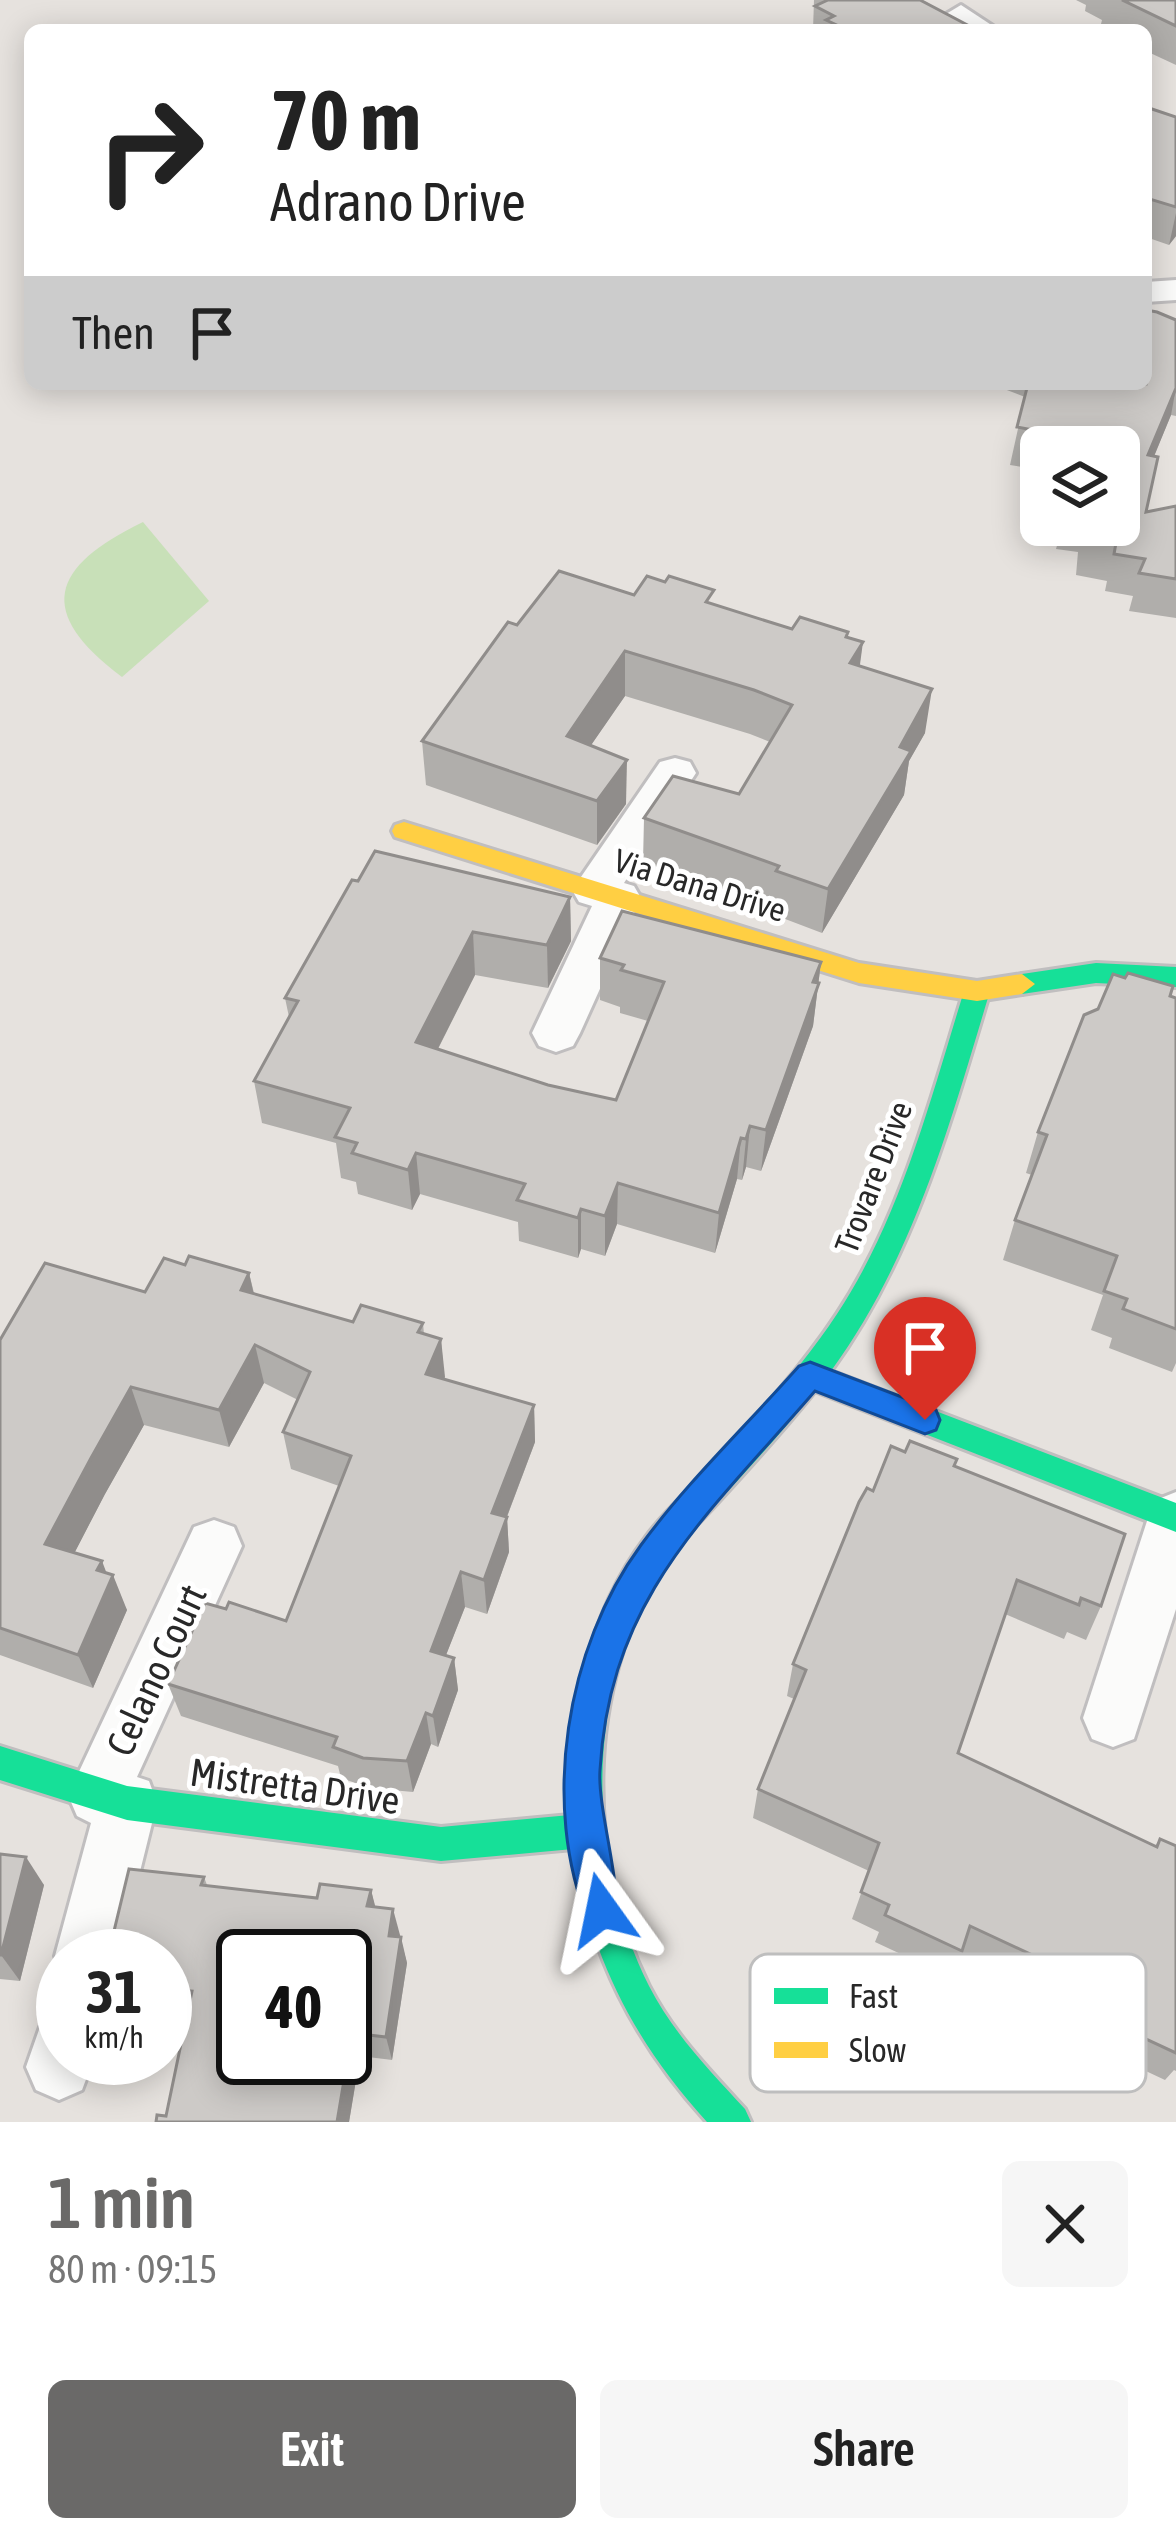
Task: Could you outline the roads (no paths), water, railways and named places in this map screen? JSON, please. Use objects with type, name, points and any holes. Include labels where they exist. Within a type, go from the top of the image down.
[{"type":"street","points":[[556,1033],[607,894],[675,772]]},
{"type":"street","name":"Via Dana Drive","points":[[404,831],[860,973],[977,991],[1096,973],[1176,977]]},
{"type":"street","name":"Trovare Drive","points":[[732,2122],[664,2044],[628,1978],[602,1910],[585,1831],[582,1773],[592,1687],[613,1628],[651,1557],[810,1376],[865,1295],[897,1230],[977,991]]},
{"type":"street","points":[[810,1376],[1176,1518],[1113,1718]]},
{"type":"street","name":"Celano Court","points":[[91,1929],[113,1799],[214,1546]]},
{"type":"street","name":"Mistretta Drive","points":[[0,1763],[113,1799],[441,1844],[585,1831]]}]
